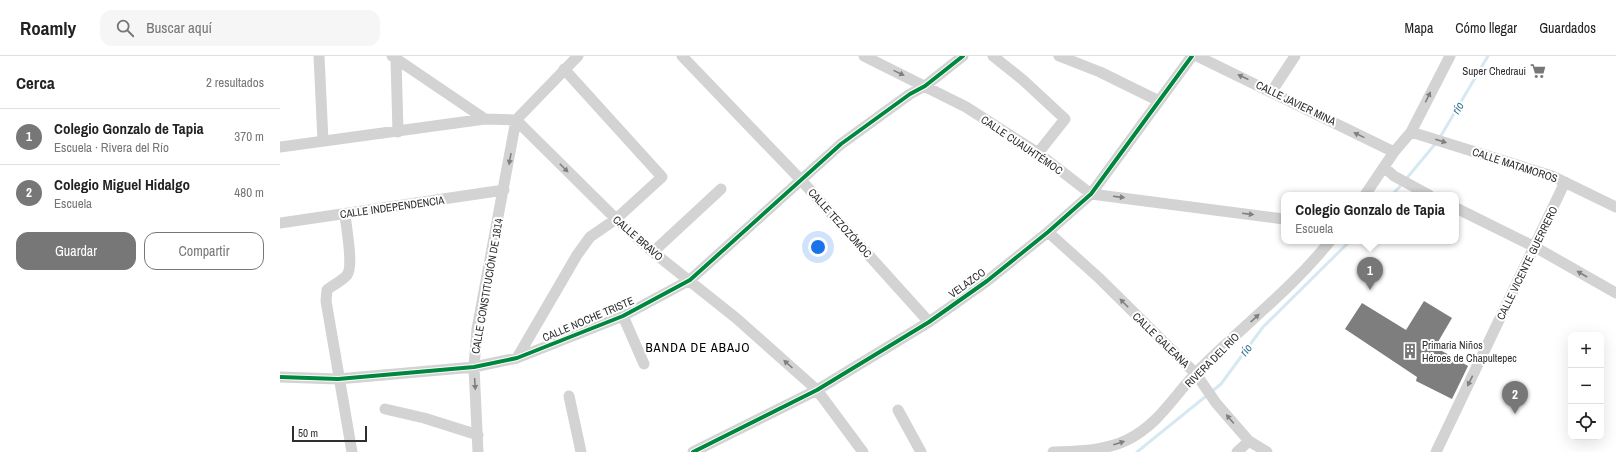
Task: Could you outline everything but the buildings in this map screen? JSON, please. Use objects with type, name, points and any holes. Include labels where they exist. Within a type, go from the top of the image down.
[{"type":"street","points":[[318,56],[323,141]]},
{"type":"street","points":[[280,147],[485,119],[516,120],[578,56]]},
{"type":"street","name":"CALLE TEZOZÓMOC","points":[[682,56],[801,180],[929,322]]},
{"type":"street","name":"CALLE CUAUHTÉMOC","points":[[864,56],[966,107],[1038,154],[1091,194],[1281,219]]},
{"type":"street","name":"CALLE NOCHE TRISTE","points":[[280,377],[338,379],[474,367],[517,358],[623,316],[690,280],[841,144],[910,94],[926,86],[964,56]]},
{"type":"street","points":[[993,56],[1023,80],[1065,119],[1038,154]]},
{"type":"street","points":[[1060,56],[1100,72],[1159,101]]},
{"type":"street","name":"VELAZCO","points":[[693,452],[817,390],[929,322],[987,280],[1048,232],[1091,194],[1192,56]]},
{"type":"street","name":"CALLE JAVIER MINA","points":[[1197,56],[1272,91],[1394,152]]},
{"type":"street","points":[[1272,91],[1295,56]]},
{"type":"street","points":[[1367,192],[1385,168],[1394,152],[1411,132],[1450,56]]},
{"type":"street","points":[[394,57],[398,132]]},
{"type":"street","points":[[394,57],[485,119]]},
{"type":"street","points":[[517,358],[590,237],[616,219],[662,177],[564,69]]},
{"type":"street","name":"CALLE CONSTITUCIÓN DE 1814","points":[[478,452],[474,367],[477,329],[516,120]]},
{"type":"street","name":"CALLE BRAVO","points":[[516,120],[616,219],[653,252],[690,280],[817,390],[863,452]]},
{"type":"street","name":"CALLE MATAMOROS","points":[[1411,132],[1552,176],[1616,206]]},
{"type":"street","points":[[1385,168],[1394,176],[1422,192]]},
{"type":"street","name":"CALLE VICENTE GUERRERO","points":[[1436,452],[1565,182]]},
{"type":"street","points":[[653,252],[721,189]]},
{"type":"street","name":"CALLE INDEPENDENCIA","points":[[280,223],[504,190]]},
{"type":"street","points":[[1459,209],[1535,247],[1616,293]]},
{"type":"street","points":[[345,214],[352,261],[348,274],[327,290],[326,301],[338,379],[352,452]]},
{"type":"street","name":"CALLE GALEANA","points":[[1048,232],[1099,278],[1198,377],[1216,403],[1249,441],[1267,452]]},
{"type":"street","name":"RIVERA DEL RÍO","points":[[1053,452],[1087,450],[1106,447],[1126,440],[1158,419],[1276,299],[1327,244]]},
{"type":"street","points":[[623,316],[644,364]]},
{"type":"street","points":[[569,396],[581,452]]},
{"type":"street","points":[[385,409],[424,418],[478,435]]},
{"type":"street","points":[[898,410],[921,452]]},
{"type":"street","points":[[1236,452],[1249,441]]},
{"type":"waterway","name":"río","points":[[1439,139],[1488,56]]},
{"type":"waterway","name":"río","points":[[1406,179],[1436,143]]},
{"type":"waterway","name":"río","points":[[1395,192],[1403,183]]},
{"type":"waterway","name":"río","points":[[1137,452],[1221,384],[1263,327],[1347,244]]},
{"type":"cycle path","points":[[280,377],[338,379],[474,367],[517,358],[623,316],[690,280],[841,144],[910,94],[925,86],[963,56]]},
{"type":"cycle path","points":[[693,452],[817,390],[929,322],[987,281],[1048,232],[1091,194],[1192,56]]},
{"type":"place","name":"Super Chedraui","points":[[1538,71]]},
{"type":"place","name":"Colegio Gonzalo de Tapia","points":[[1370,290]]},
{"type":"place","name":"Primaria Niños Héroes de Chapultepec","points":[[1410,351]]},
{"type":"place","name":"Colegio Miguel Hidalgo","points":[[1515,414]]},
{"type":"district","name":"BANDA DE ABAJO","points":[[698,347]]}]
